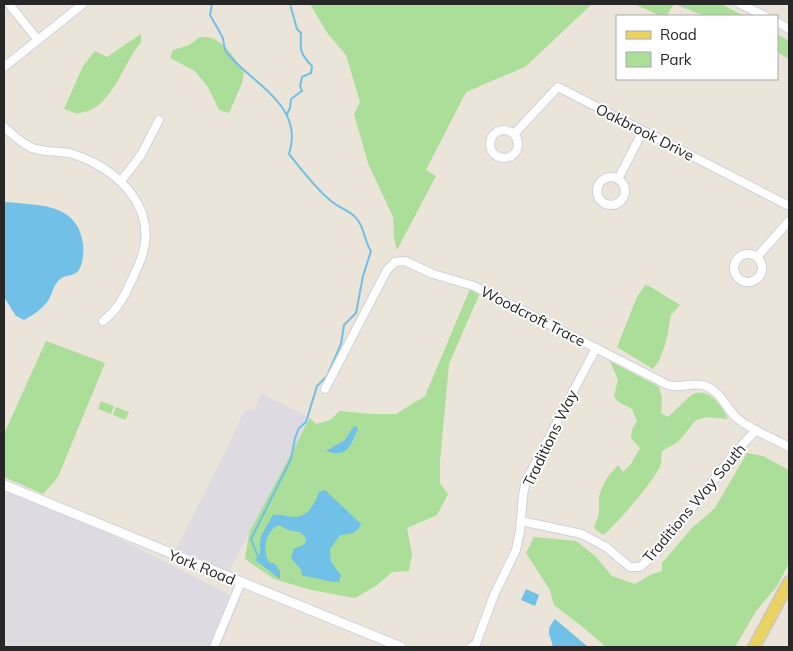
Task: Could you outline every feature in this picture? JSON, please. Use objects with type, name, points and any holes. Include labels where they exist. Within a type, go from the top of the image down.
[{"type":"main road","points":[[754,647],[789,582]]},
{"type":"street","points":[[9,4],[38,40]]},
{"type":"street","points":[[4,67],[83,4]]},
{"type":"street","points":[[740,4],[763,15]]},
{"type":"street","name":"Oakbrook Drive","points":[[514,134],[558,87],[789,206]]},
{"type":"street","points":[[122,181],[141,155],[159,120]]},
{"type":"street","points":[[4,127],[29,146],[40,150],[75,155],[112,174],[122,181],[134,197],[142,214],[145,236],[144,250],[117,308],[103,322]]},
{"type":"street","points":[[618,179],[643,131]]},
{"type":"street","points":[[757,257],[789,221]]},
{"type":"street","name":"Woodcroft Trace","points":[[325,389],[387,270],[392,264],[398,261],[405,261],[433,274],[474,286],[673,386],[696,384],[706,386],[719,395],[738,419],[789,447]]},
{"type":"street","name":"Traditions Way","points":[[475,646],[494,595],[513,559],[518,541],[526,481],[596,348]]},
{"type":"street","name":"Traditions Way South","points":[[521,521],[582,534],[606,547],[630,567],[640,567],[658,551],[732,455],[756,430]]},
{"type":"street","name":"York Road","points":[[4,485],[401,647]]},
{"type":"street","points":[[214,647],[241,582]]},
{"type":"shaded area","points":[[261,393],[310,418],[229,571],[176,549],[227,449],[244,411],[255,409]]},
{"type":"shaded area","points":[[4,490],[92,525],[240,600],[220,647],[4,647]]},
{"type":"green space","points":[[310,4],[592,4],[525,67],[466,92],[426,170],[436,176],[397,250],[393,217],[368,163],[354,114],[360,102],[346,55],[328,34]]},
{"type":"green space","points":[[634,4],[674,4],[667,15],[659,15]]},
{"type":"green space","points":[[674,4],[721,4],[742,15],[702,15]]},
{"type":"green space","points":[[141,34],[141,42],[115,85],[100,104],[90,110],[79,113],[64,109],[83,66],[95,51],[107,57]]},
{"type":"green space","points":[[778,35],[789,41],[789,59],[778,53]]},
{"type":"green space","points":[[200,37],[212,38],[222,44],[244,73],[242,83],[229,113],[219,110],[208,87],[195,71],[170,58],[173,50],[189,45]]},
{"type":"green space","points":[[645,285],[680,305],[671,315],[666,342],[659,361],[653,369],[617,347],[637,297]]},
{"type":"green space","points":[[470,289],[479,295],[449,364],[440,461],[440,483],[448,494],[437,515],[407,528],[412,554],[409,571],[392,572],[376,586],[355,598],[311,590],[274,579],[245,559],[249,533],[310,418],[316,424],[330,420],[340,411],[396,414],[425,396]]},
{"type":"green space","points":[[46,341],[105,363],[58,477],[43,494],[4,477],[4,434]]},
{"type":"green space","points":[[610,361],[659,387],[662,398],[661,413],[668,417],[688,398],[700,392],[712,397],[728,419],[707,417],[696,420],[678,442],[662,451],[661,464],[657,472],[624,514],[603,535],[594,528],[599,513],[599,496],[602,488],[607,478],[618,465],[623,472],[631,464],[640,448],[631,438],[632,430],[637,421],[632,409],[617,401],[614,396],[618,380]]},
{"type":"green space","points":[[101,401],[114,406],[111,414],[98,409]]},
{"type":"green space","points":[[116,407],[129,412],[125,420],[113,415]]},
{"type":"green space","points":[[747,453],[763,456],[789,470],[789,563],[777,586],[756,611],[735,647],[606,647],[554,605],[550,590],[526,553],[534,537],[576,541],[595,556],[612,576],[635,584],[650,575],[662,571],[662,563],[692,528],[715,508]]},
{"type":"water","points":[[4,202],[37,205],[56,209],[64,213],[71,218],[81,233],[83,244],[83,257],[79,270],[59,280],[46,304],[24,320],[16,316],[4,297]]},
{"type":"water","points":[[356,426],[358,429],[347,449],[339,453],[326,451],[345,440],[353,427]]},
{"type":"water","points":[[325,490],[361,524],[355,532],[340,535],[330,549],[331,562],[341,575],[339,582],[302,576],[301,570],[291,558],[294,549],[305,544],[306,539],[301,533],[278,525],[270,532],[265,548],[270,563],[274,563],[280,571],[280,579],[255,560],[260,552],[260,541],[263,533],[273,515],[294,517],[304,514],[311,509],[319,492]]},
{"type":"water","points":[[526,589],[539,595],[535,606],[521,600]]},
{"type":"water","points":[[555,619],[588,647],[553,647],[549,630]]},
{"type":"waterway","points":[[212,4],[210,15],[222,36],[227,53],[273,97],[283,109],[290,122],[292,137],[289,154],[325,196],[357,219],[371,251],[363,276],[356,313],[344,325],[341,344],[327,376],[317,386],[306,422],[299,428],[295,438],[291,459],[251,539],[258,557]]},
{"type":"waterway","points":[[287,114],[291,99],[302,91],[300,86],[302,77],[311,73],[312,66],[302,51],[301,33],[297,29],[290,4]]}]
